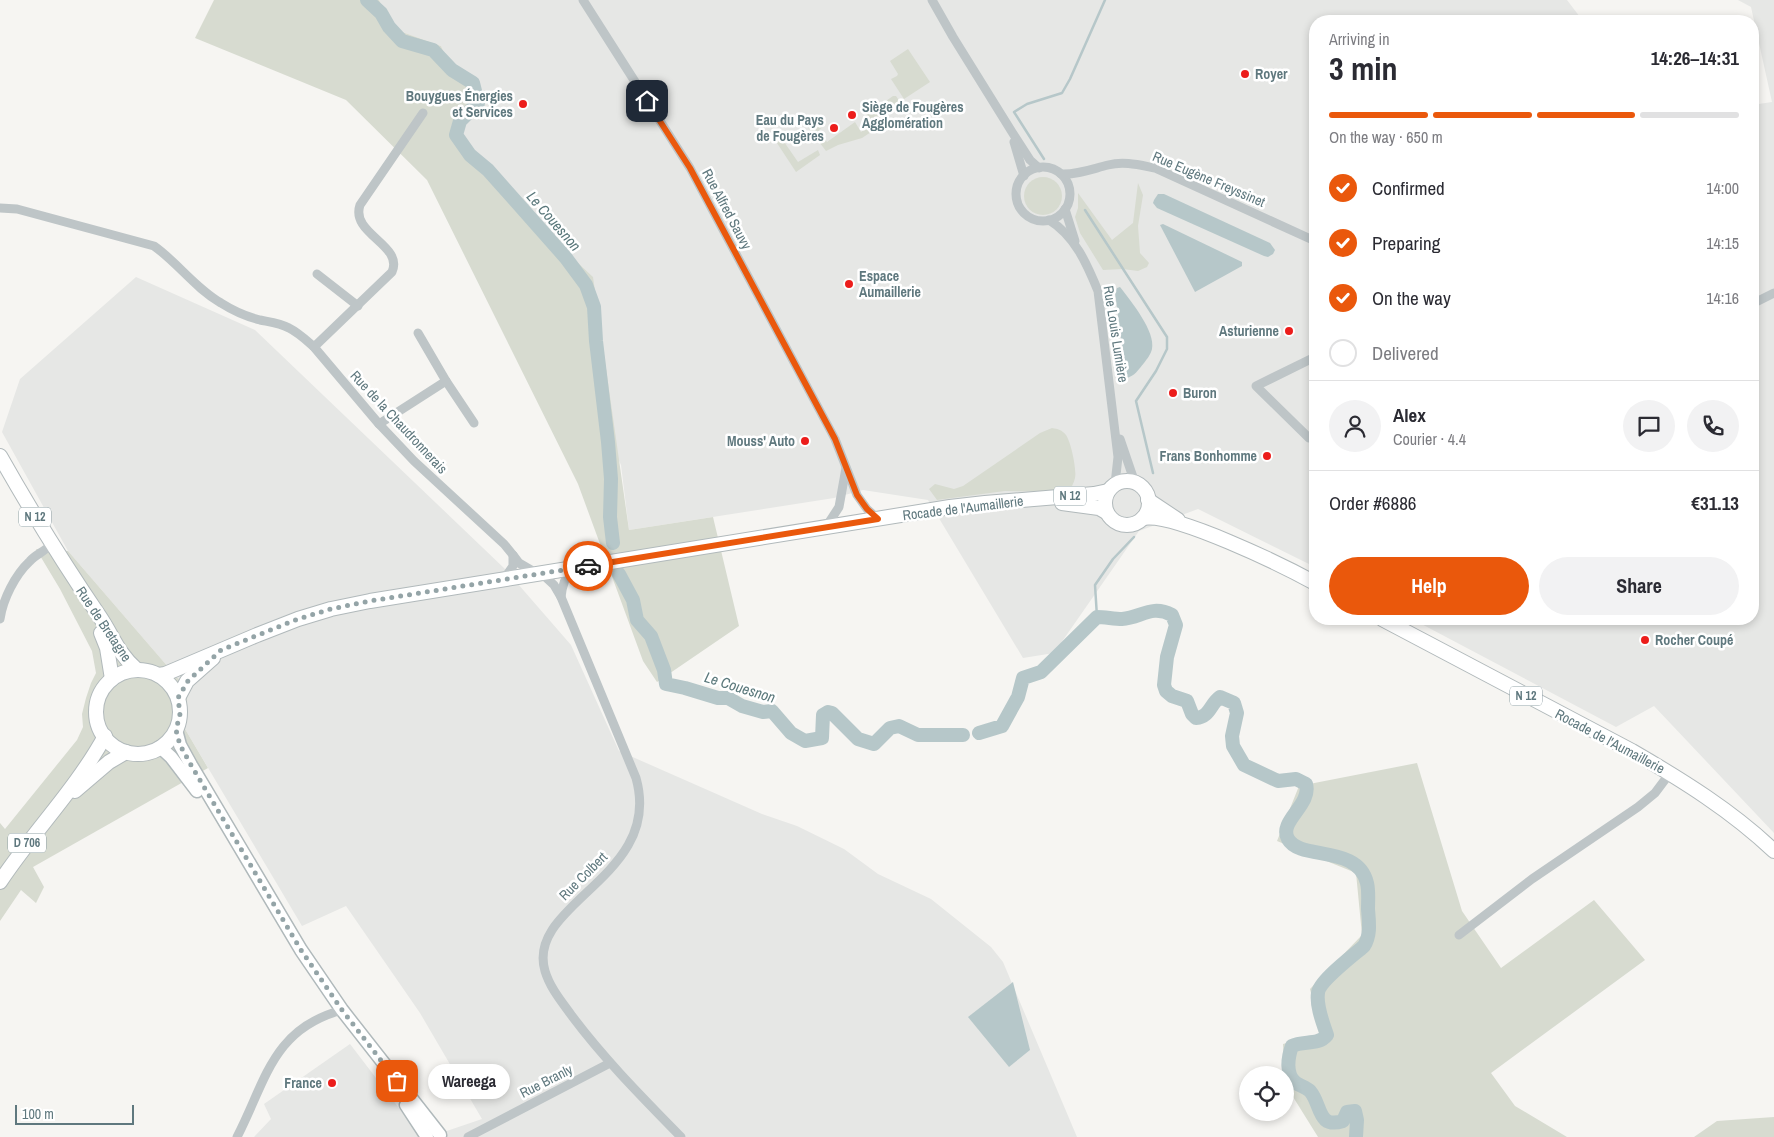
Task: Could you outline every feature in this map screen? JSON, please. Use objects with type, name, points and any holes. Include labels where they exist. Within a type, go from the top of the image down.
[{"type":"main road","name":"Rue de Bretagne","points":[[0,456],[51,544],[102,620],[124,659],[137,670]]},
{"type":"main road","points":[[1143,518],[1146,513],[1148,500],[1146,492],[1141,487],[1135,482],[1122,482],[1112,488],[1105,501],[1106,512],[1116,522],[1130,525],[1148,517],[1187,526],[1289,569],[1309,580]]},
{"type":"main road","name":"Rocade de l'Aumaillerie","points":[[158,675],[165,674],[298,619],[331,609],[370,601],[878,519],[984,503],[1094,494],[1112,488]]},
{"type":"main road","name":"Rocade de l'Aumaillerie","points":[[1031,500],[1098,508],[1106,512]]},
{"type":"main road","points":[[1148,500],[1187,526]]},
{"type":"main road","name":"Rue de Bretagne","points":[[73,576],[91,610],[107,648],[112,678]]},
{"type":"main road","name":"Rocade de l'Aumaillerie","points":[[1393,625],[1632,750],[1714,801],[1774,851]]},
{"type":"main road","name":"Rocade de l'Aumaillerie","points":[[178,698],[188,681],[221,650]]},
{"type":"main road","points":[[137,670],[158,675],[167,681],[178,698],[180,714],[176,730],[169,740],[160,747],[144,753],[126,752],[117,748],[104,736],[98,723],[96,711],[98,699],[104,688],[112,678],[125,672],[137,670]]},
{"type":"main road","points":[[176,730],[180,745],[205,790],[338,1011],[391,1086],[438,1136]]},
{"type":"main road","name":"D 706","points":[[0,882],[20,851],[57,806],[98,748],[104,736]]},
{"type":"main road","points":[[160,747],[195,786],[309,975],[438,1136]]},
{"type":"main road","name":"D 706","points":[[57,806],[109,762],[126,752]]},
{"type":"main road","points":[[391,1086],[407,1095]]},
{"type":"street","name":"Rue Alfred Sauvy","points":[[583,0],[690,168],[835,439],[857,495],[867,509],[878,519]]},
{"type":"street","points":[[933,2],[1012,132],[1030,160],[1039,168]]},
{"type":"street","points":[[314,347],[387,278],[394,267],[394,262],[388,251],[362,224],[358,211],[360,205],[423,113]]},
{"type":"street","points":[[1012,132],[1024,176]]},
{"type":"street","name":"Rue Eugène Freyssinet","points":[[1061,174],[1088,171],[1119,164],[1136,164],[1155,168],[1309,238]]},
{"type":"street","points":[[1070,191],[1061,174],[1050,169],[1039,168],[1024,176],[1017,192],[1018,204],[1024,213],[1034,220],[1056,218],[1066,209],[1070,191],[1079,178],[1088,171]]},
{"type":"street","name":"Rue de la Chaudronnerais","points":[[0,208],[17,209],[154,246],[164,253],[202,290],[221,304],[259,320],[276,323],[303,336],[379,424],[414,461],[504,544],[518,563],[538,573]]},
{"type":"street","name":"Rue Louis Lumière","points":[[1066,209],[1078,248],[1098,291],[1118,457],[1112,488]]},
{"type":"street","name":"Rue Louis Lumière","points":[[1050,220],[1064,231],[1078,248]]},
{"type":"street","points":[[317,274],[358,306]]},
{"type":"street","points":[[1759,300],[1774,293]]},
{"type":"street","points":[[418,333],[446,381],[474,423]]},
{"type":"street","points":[[1309,360],[1256,386],[1309,437]]},
{"type":"street","points":[[379,424],[446,381]]},
{"type":"street","name":"Rue Louis Lumière","points":[[1115,427],[1135,482]]},
{"type":"street","points":[[826,527],[839,507],[846,467]]},
{"type":"street","points":[[0,619],[9,593],[18,576],[30,561],[51,544]]},
{"type":"street","points":[[504,578],[513,566],[513,556]]},
{"type":"street","points":[[561,597],[562,586],[572,568]]},
{"type":"street","name":"Rue Colbert","points":[[538,573],[554,584],[561,597],[636,778],[640,809],[638,823],[626,850],[616,864],[556,923],[544,948],[545,971],[555,993],[610,1064],[681,1137]]},
{"type":"street","points":[[1458,935],[1532,879],[1638,807],[1655,793],[1670,773]]},
{"type":"street","points":[[237,1137],[275,1056],[288,1040],[306,1025],[338,1011]]},
{"type":"street","name":"Rue Branly","points":[[468,1137],[610,1064]]},
{"type":"shaded area","points":[[214,0],[379,0],[394,29],[441,46],[452,70],[476,78],[484,107],[455,129],[459,139],[476,154],[478,170],[593,277],[629,530],[713,517],[739,626],[657,682],[643,661],[578,484],[427,180],[346,100],[195,38]]},
{"type":"shaded area","points":[[379,0],[1567,0],[1578,15],[1309,15],[1309,564],[1198,509],[1139,531],[1054,653],[1023,658],[928,500],[863,490],[834,498],[629,530],[621,465],[478,170],[476,154],[459,139],[455,129],[476,78],[452,70],[441,46],[394,29]]},
{"type":"shaded area","points":[[1738,0],[1774,0],[1774,833],[1654,706],[1616,727],[1423,625],[1759,625],[1759,104],[1772,102],[1759,43],[1759,15],[1753,15],[1751,7]]},
{"type":"shaded area","points":[[908,49],[930,82],[904,99],[891,79],[898,74],[890,61]]},
{"type":"shaded area","points":[[893,96],[896,96],[900,102],[886,112],[878,126],[871,132],[862,138],[838,145],[826,151],[807,126],[821,118],[826,124],[819,130],[827,142],[855,122],[861,132],[868,127],[862,118]]},
{"type":"shaded area","points":[[780,136],[798,162],[818,150],[820,155],[796,172],[775,140]]},
{"type":"shaded area","points":[[1043,177],[1056,183],[1062,196],[1056,209],[1043,215],[1030,209],[1024,196],[1030,183]]},
{"type":"shaded area","points":[[1138,183],[1143,195],[1138,226],[1140,253],[1149,263],[1147,267],[1138,271],[1123,269],[1103,270],[1080,233],[1075,217],[1078,208],[1078,193],[1112,240],[1133,223]]},
{"type":"shaded area","points":[[1158,194],[1164,194],[1270,243],[1275,250],[1273,254],[1268,257],[1264,256],[1157,208],[1153,203]]},
{"type":"shaded area","points":[[1163,224],[1242,262],[1242,266],[1195,292],[1160,225]]},
{"type":"shaded area","points":[[136,277],[255,330],[505,569],[571,645],[619,751],[762,814],[797,826],[844,849],[878,874],[931,899],[991,947],[1003,962],[1077,1137],[429,1137],[482,1119],[420,1013],[346,906],[302,926],[185,729],[188,690],[68,551],[2,432],[20,379]]},
{"type":"shaded area","points":[[1120,287],[1142,317],[1152,342],[1150,355],[1134,374],[1126,378],[1115,292]]},
{"type":"shaded area","points":[[1052,428],[1064,433],[1072,450],[1075,474],[1074,482],[1068,492],[1005,491],[937,500],[929,489],[935,484],[954,489],[963,486],[1040,433]]},
{"type":"shaded area","points":[[36,549],[68,551],[188,690],[185,729],[208,768],[33,867],[44,887],[36,903],[21,890],[0,921],[0,823],[5,829],[77,740],[83,727],[82,714],[86,698],[96,673],[92,651],[60,589]]},
{"type":"shaded area","points":[[1417,763],[1462,911],[1501,968],[1594,900],[1645,960],[1491,1073],[1515,1106],[1567,1137],[1318,1137],[1294,1098],[1294,1066],[1284,1066],[1283,1044],[1321,1034],[1310,989],[1362,935],[1356,873],[1277,841],[1299,786]]},
{"type":"shaded area","points":[[1013,982],[1030,1050],[1009,1067],[968,1017]]},
{"type":"shaded area","name":"France","points":[[350,1044],[421,1137],[254,1137],[271,1119],[264,1104]]},
{"type":"shaded area","points":[[1774,1117],[1774,1137],[1694,1137],[1717,1121]]},
{"type":"waterway","name":"Le Couesnon","points":[[367,0],[381,13],[389,27],[402,41],[433,50],[452,70],[473,83],[478,103],[460,121],[456,135],[470,155],[488,170],[566,258],[586,285],[594,307],[611,479],[610,517],[613,543]]},
{"type":"waterway","points":[[1044,159],[1014,112],[1027,104],[1062,93],[1105,0]]},
{"type":"waterway","points":[[1085,210],[1167,337],[1167,349],[1156,371],[1136,401],[1153,473]]},
{"type":"waterway","points":[[1097,617],[1095,585],[1113,559],[1134,537]]},
{"type":"waterway","name":"Le Couesnon","points":[[619,574],[633,600],[637,620],[651,636],[664,670],[666,684],[718,698],[728,698],[742,706],[763,712],[772,711],[791,733],[805,741],[822,738],[823,715],[828,712],[832,713],[858,739],[874,744],[890,728],[899,726],[918,735],[963,735]]},
{"type":"waterway","name":"Le Couesnon","points":[[979,733],[1002,726],[1018,697],[1023,678],[1041,672],[1097,617],[1122,619],[1152,611],[1165,612],[1172,615],[1176,625],[1167,657],[1164,685],[1166,691],[1172,696],[1187,701],[1192,714],[1196,718],[1207,713],[1220,697],[1234,703],[1237,713],[1232,736],[1233,746],[1244,765],[1278,781],[1296,779],[1306,784],[1307,792],[1304,799],[1287,826],[1288,839],[1294,846],[1304,850],[1341,858],[1353,863],[1362,871],[1367,883],[1369,928],[1366,942],[1364,946],[1330,975],[1318,993],[1319,1009],[1327,1035],[1319,1041],[1292,1046],[1288,1066],[1293,1080],[1310,1091],[1324,1119],[1335,1123],[1343,1121],[1347,1112],[1355,1111],[1357,1120],[1356,1137]]},
{"type":"way so far","points":[[397,1081],[342,1010],[301,950],[191,765],[180,745],[176,730],[180,714],[178,698],[188,681],[221,650],[298,619],[331,609],[370,601],[588,566]]},
{"type":"place","name":"Royer","points":[[1245,74]]},
{"type":"place","name":"Bouygues Énergies et Services","points":[[523,104]]},
{"type":"place","name":"Siège de Fougères Agglomération","points":[[852,115]]},
{"type":"place","name":"Eau du Pays de Fougères","points":[[834,128]]},
{"type":"place","name":"Espace Aumaillerie","points":[[849,284]]},
{"type":"place","name":"Asturienne","points":[[1289,331]]},
{"type":"place","name":"Buron","points":[[1173,393]]},
{"type":"place","name":"Mouss' Auto","points":[[805,441]]},
{"type":"place","name":"Frans Bonhomme","points":[[1267,456]]},
{"type":"place","name":"Rocher Coupé","points":[[1645,640]]},
{"type":"place","name":"Wareega","points":[[397,1081]]},
{"type":"place","name":"France","points":[[332,1083]]},
{"type":"route","points":[[588,566],[878,519],[867,509],[857,495],[835,439],[690,168],[647,101]]}]
